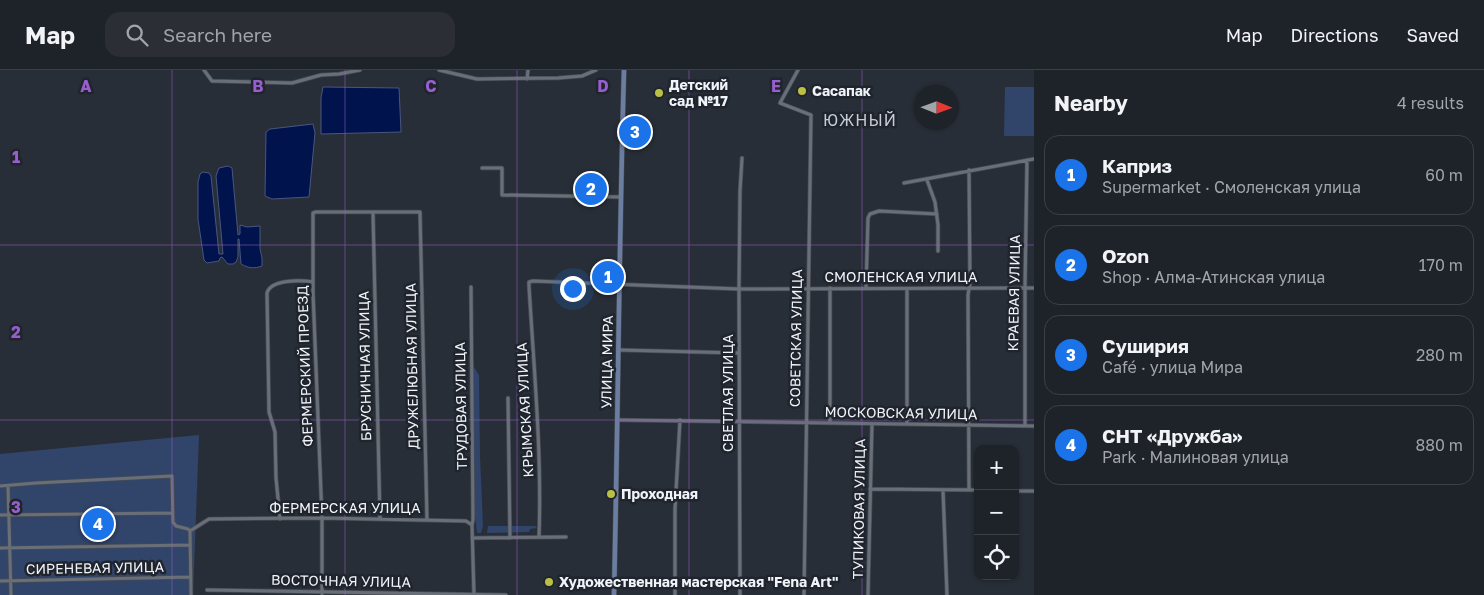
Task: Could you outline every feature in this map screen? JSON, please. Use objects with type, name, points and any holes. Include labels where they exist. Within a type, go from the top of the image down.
[{"type":"street","points":[[204,70],[212,81],[292,83],[321,75],[360,70]]},
{"type":"street","points":[[439,70],[477,79],[582,76],[596,70]]},
{"type":"street","points":[[465,77],[466,70]]},
{"type":"street","points":[[527,79],[528,70]]},
{"type":"street","name":"УЛИЦА МИРА","points":[[614,595],[620,197],[624,70]]},
{"type":"street","name":"СОВЕТСКАЯ УЛИЦА","points":[[798,70],[780,103],[811,115],[804,595]]},
{"type":"street","name":"СВЕТЛАЯ УЛИЦА","points":[[740,595],[739,289],[742,158]]},
{"type":"street","points":[[904,184],[1034,158]]},
{"type":"street","name":"КРАЕВАЯ УЛИЦА","points":[[1024,426],[1027,160]]},
{"type":"street","points":[[482,168],[502,168],[502,195],[620,197]]},
{"type":"street","points":[[969,490],[970,170]]},
{"type":"street","points":[[927,180],[937,214],[938,251]]},
{"type":"street","points":[[866,288],[868,218],[870,214],[879,211],[937,214]]},
{"type":"street","name":"ДРУЖЕЛЮБНАЯ УЛИЦА","points":[[373,213],[420,212],[427,520]]},
{"type":"street","name":"ФЕРМЕРСКИЙ ПРОЕЗД","points":[[322,594],[322,518],[313,282],[313,213],[373,213]]},
{"type":"street","name":"БРУСНИЧНАЯ УЛИЦА","points":[[373,213],[380,519]]},
{"type":"street","points":[[280,519],[276,478],[275,432],[269,412],[267,293],[270,287],[282,282],[313,282]]},
{"type":"street","name":"СМОЛЕНСКАЯ УЛИЦА","points":[[529,282],[739,289],[1034,288]]},
{"type":"street","name":"КРЫМСКАЯ УЛИЦА","points":[[529,282],[539,443],[539,537]]},
{"type":"street","name":"ТРУДОВАЯ УЛИЦА","points":[[471,287],[472,525]]},
{"type":"street","points":[[830,288],[830,423]]},
{"type":"street","points":[[907,289],[907,424]]},
{"type":"street","points":[[619,350],[739,353]]},
{"type":"street","points":[[508,398],[510,538]]},
{"type":"street","name":"МОСКОВСКАЯ УЛИЦА","points":[[618,420],[1034,426]]},
{"type":"street","points":[[675,595],[675,509],[680,420]]},
{"type":"street","name":"ТУПИКОВАЯ УЛИЦА","points":[[868,595],[872,424]]},
{"type":"street","points":[[0,486],[172,476],[173,522],[176,526],[190,531],[191,595]]},
{"type":"street","points":[[8,486],[11,595]]},
{"type":"street","points":[[870,489],[974,490]]},
{"type":"street","points":[[943,490],[947,595]]},
{"type":"street","points":[[1019,490],[1034,491]]},
{"type":"street","points":[[0,515],[172,512]]},
{"type":"street","name":"ФЕРМЕРСКАЯ УЛИЦА","points":[[190,531],[208,519],[322,518],[427,520],[466,521],[472,525]]},
{"type":"street","points":[[472,525],[474,595]]},
{"type":"street","points":[[472,538],[566,537]]},
{"type":"street","points":[[0,548],[190,545]]},
{"type":"street","name":"СИРЕНЕВАЯ УЛИЦА","points":[[0,581],[191,577]]},
{"type":"street","name":"ВОСТОЧНАЯ УЛИЦА","points":[[206,590],[322,594],[506,595]]},
{"type":"shaded area","points":[[323,87],[399,88],[401,132],[321,134],[321,98]]},
{"type":"shaded area","points":[[1005,87],[1034,87],[1034,136],[1004,136]]},
{"type":"shaded area","points":[[313,124],[315,133],[309,197],[272,199],[265,196],[266,132],[270,129]]},
{"type":"shaded area","points":[[228,166],[232,168],[238,235],[240,234],[240,225],[247,227],[260,226],[262,266],[256,268],[241,264],[239,239],[238,257],[233,264],[228,264],[222,257],[219,261],[207,263],[204,260],[198,219],[198,182],[200,174],[203,172],[209,173],[211,176],[219,254],[223,254],[216,176],[219,168]]},
{"type":"shaded area","points":[[474,367],[479,375],[483,526],[481,533],[477,533],[474,506]]},
{"type":"shaded area","points":[[199,435],[193,595],[0,595],[0,454]]},
{"type":"shaded area","points":[[488,526],[535,526],[537,528],[530,529],[529,532],[487,533]]},
{"type":"place","name":"Сасапак","points":[[802,91]]},
{"type":"place","name":"Детский сад №17","points":[[659,93]]},
{"type":"place","name":"Суширия","points":[[635,132]]},
{"type":"place","name":"Ozon","points":[[591,189]]},
{"type":"place","name":"Каприз","points":[[608,277]]},
{"type":"place","name":"Проходная","points":[[611,494]]},
{"type":"place","name":"СНТ «Дружба»","points":[[98,524]]},
{"type":"place","name":"Художественная мастерская \"Fena Art\"","points":[[549,582]]},
{"type":"district","name":"ЮЖНЫЙ","points":[[860,120]]}]
